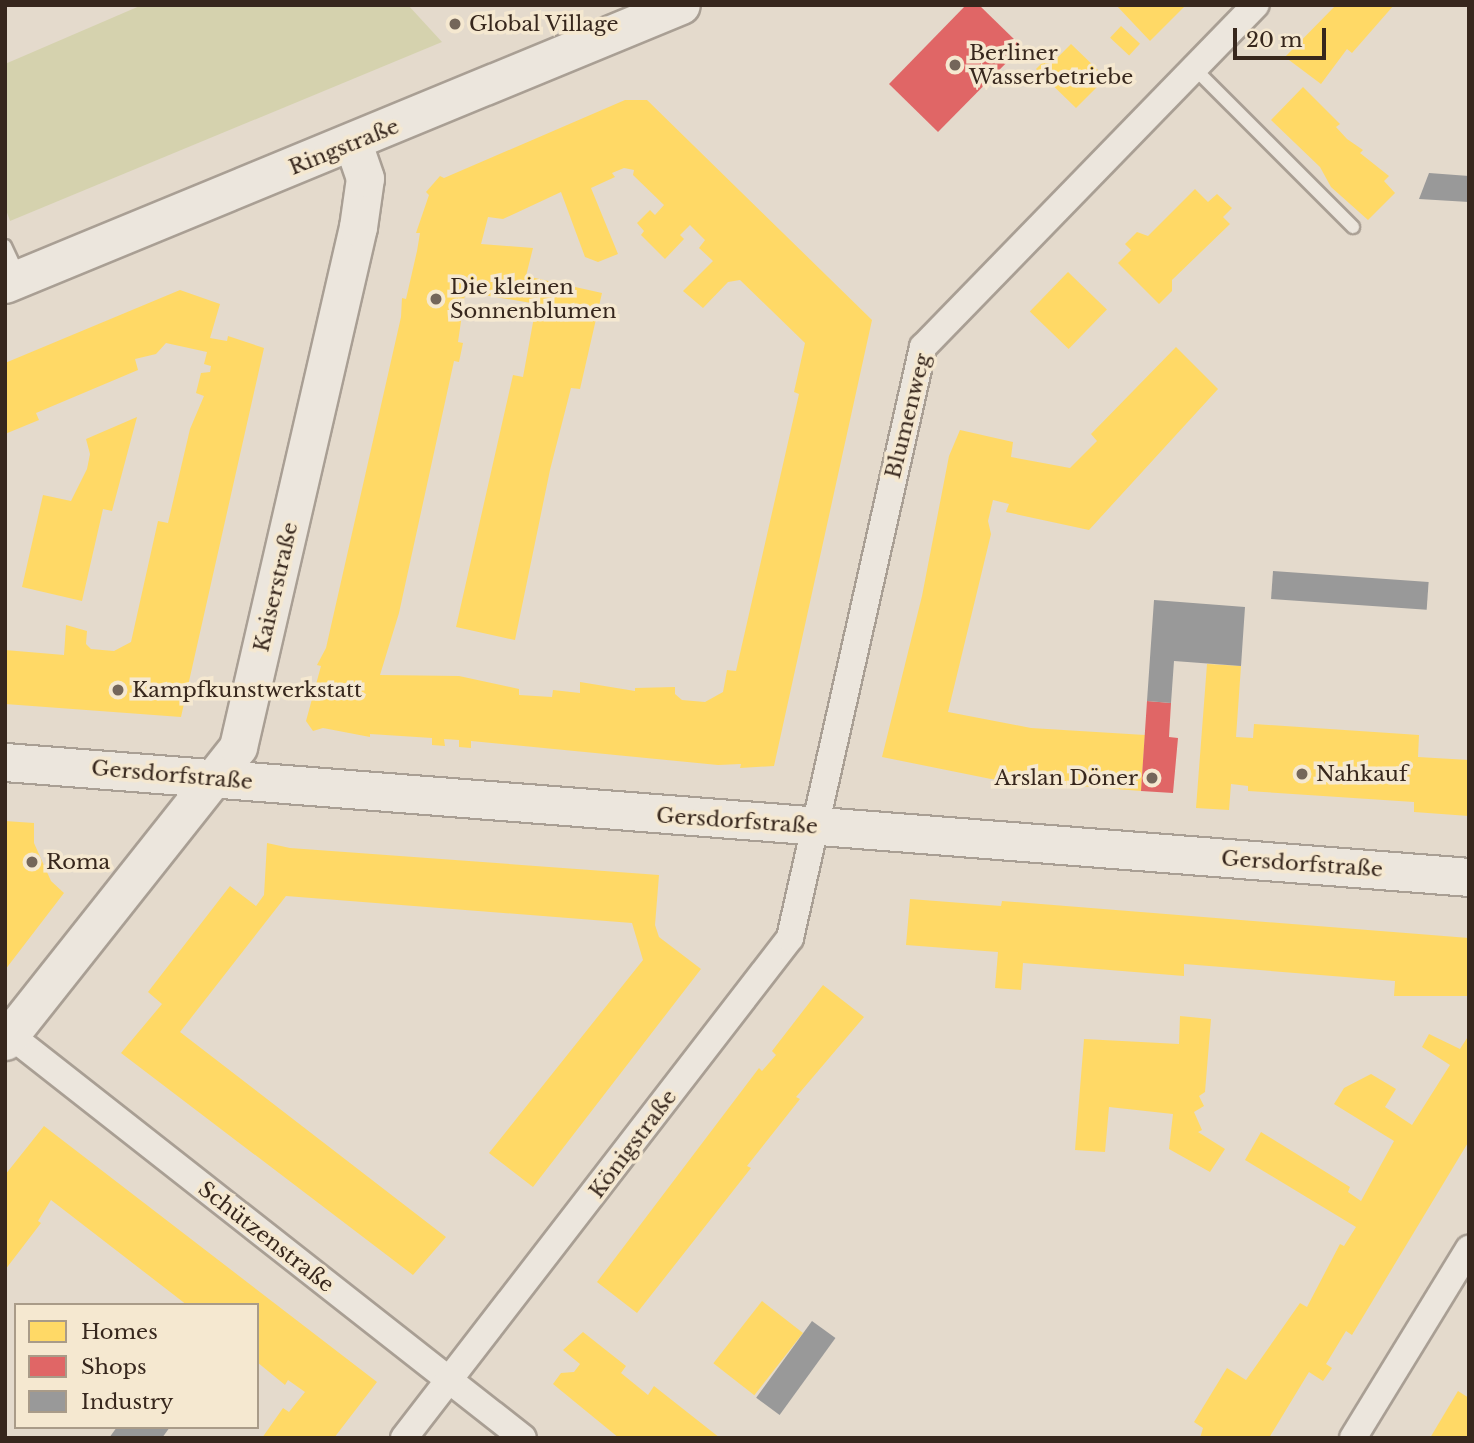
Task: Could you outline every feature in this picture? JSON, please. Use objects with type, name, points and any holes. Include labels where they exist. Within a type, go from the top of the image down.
[{"type":"street","name":"Ringstraße","points":[[13,281],[353,144],[681,5]]},
{"type":"street","name":"Blumenweg","points":[[815,827],[923,347],[1256,5]]},
{"type":"street","name":"Kaiserstraße","points":[[8,1038],[239,747],[358,227],[365,178],[353,144]]},
{"type":"street","name":"Gersdorfstraße","points":[[5,762],[1469,877]]},
{"type":"street","name":"Königstraße","points":[[404,1438],[790,938],[815,827]]},
{"type":"street","name":"Schützenstraße","points":[[8,1038],[523,1438]]},
{"type":"street","points":[[1353,1438],[1469,1249]]},
{"type":"lane","points":[[1194,68],[1353,227]]},
{"type":"lane","points":[[5,246],[13,281]]},
{"type":"shaded area","points":[[142,5],[408,5],[442,42],[10,221],[5,207],[5,64]]},
{"type":"building: Homes","points":[[1116,5],[1186,5],[1150,41]]},
{"type":"building: Homes","points":[[1336,5],[1394,5],[1352,53],[1347,49],[1321,84],[1285,57]]},
{"type":"building: Homes","points":[[1121,26],[1140,44],[1129,55],[1110,38]]},
{"type":"building: Homes","points":[[1071,44],[1098,70],[1092,75],[1101,83],[1076,108],[1036,69],[1053,52],[1058,57]]},
{"type":"building: Homes","points":[[1303,87],[1340,124],[1336,127],[1347,139],[1363,150],[1360,153],[1389,176],[1384,181],[1395,193],[1368,220],[1331,187],[1320,167],[1271,120]]},
{"type":"building: Homes","points":[[625,100],[647,100],[872,320],[774,766],[740,768],[741,764],[718,765],[471,741],[471,748],[459,747],[459,740],[444,739],[445,746],[432,745],[432,738],[370,734],[370,737],[323,728],[313,731],[306,721],[321,666],[317,665],[326,648],[401,317],[402,298],[406,299],[417,251],[420,233],[416,233],[429,195],[426,192],[440,176],[444,178]],"holes":[[[624,168],[634,170],[633,175],[664,205],[655,215],[650,210],[637,223],[644,231],[641,235],[665,259],[684,239],[680,235],[690,225],[705,240],[699,248],[713,261],[683,291],[703,308],[728,282],[740,280],[805,343],[794,392],[799,394],[736,671],[727,670],[723,692],[705,702],[682,700],[675,694],[675,687],[635,688],[635,691],[580,682],[580,693],[553,690],[552,697],[519,695],[519,689],[459,676],[380,675],[399,613],[454,361],[459,362],[463,343],[458,342],[466,287],[478,294],[543,305],[540,318],[534,317],[523,377],[513,375],[456,627],[515,640],[550,470],[571,388],[580,389],[602,293],[526,276],[533,248],[481,244],[488,217],[503,219],[561,192],[585,257],[598,262],[618,254],[591,188],[615,177],[612,173]]]},
{"type":"building: Homes","points":[[1195,189],[1208,202],[1217,194],[1232,208],[1223,217],[1230,224],[1172,280],[1172,291],[1159,304],[1118,263],[1131,250],[1125,244],[1137,232],[1148,236]]},
{"type":"building: Homes","points":[[1068,272],[1107,310],[1069,349],[1030,312]]},
{"type":"building: Homes","points":[[180,290],[220,304],[210,338],[227,341],[228,336],[264,348],[181,717],[5,704],[5,650],[64,655],[66,625],[87,631],[86,644],[91,649],[114,651],[131,642],[158,521],[168,523],[190,429],[204,396],[196,393],[201,373],[210,372],[211,366],[204,364],[207,352],[166,343],[156,354],[135,359],[138,370],[36,413],[39,420],[5,434],[5,363]]},
{"type":"building: Homes","points":[[1176,347],[1218,389],[1089,530],[1006,512],[1009,504],[993,500],[988,521],[991,534],[948,712],[1031,728],[1145,735],[1141,791],[991,779],[882,757],[922,596],[949,456],[960,430],[1013,442],[1011,457],[1070,468],[1097,441],[1091,434]]},
{"type":"building: Homes","points":[[137,417],[112,511],[103,509],[82,601],[22,587],[43,495],[71,501],[87,469],[90,454],[86,439]]},
{"type":"building: Homes","points":[[1207,664],[1241,666],[1236,737],[1253,738],[1254,724],[1419,735],[1418,757],[1469,760],[1469,816],[1414,812],[1414,802],[1248,791],[1248,786],[1231,784],[1229,810],[1196,808]]},
{"type":"building: Homes","points":[[5,821],[34,823],[34,843],[51,881],[64,893],[5,970]]},
{"type":"building: Homes","points":[[267,843],[290,848],[659,875],[655,925],[659,937],[701,969],[533,1187],[489,1153],[643,960],[632,923],[286,896],[180,1032],[446,1237],[413,1275],[121,1053],[162,1004],[148,992],[230,886],[256,906],[264,895]]},
{"type":"building: Homes","points":[[910,899],[1001,906],[1002,901],[1469,938],[1469,996],[1394,996],[1395,981],[1184,964],[1184,976],[1023,963],[1021,990],[995,988],[998,952],[906,945]]},
{"type":"building: Homes","points":[[823,985],[864,1017],[796,1097],[800,1099],[747,1166],[751,1168],[637,1313],[597,1282],[759,1068],[762,1071],[776,1055],[772,1051]]},
{"type":"building: Homes","points":[[1180,1016],[1211,1019],[1205,1092],[1199,1096],[1204,1106],[1194,1112],[1202,1130],[1198,1132],[1225,1149],[1210,1172],[1169,1149],[1173,1114],[1109,1107],[1105,1152],[1075,1150],[1084,1039],[1179,1044]]},
{"type":"building: Homes","points":[[1429,1034],[1460,1049],[1469,1035],[1469,1141],[1352,1335],[1346,1331],[1326,1364],[1332,1368],[1323,1381],[1309,1372],[1269,1438],[1200,1438],[1203,1428],[1194,1422],[1227,1368],[1246,1380],[1300,1303],[1307,1307],[1340,1244],[1344,1246],[1356,1227],[1245,1160],[1261,1132],[1350,1187],[1348,1192],[1361,1201],[1394,1141],[1334,1104],[1344,1088],[1371,1074],[1396,1089],[1385,1107],[1412,1125],[1450,1065],[1422,1047]]},
{"type":"building: Homes","points":[[44,1126],[377,1382],[334,1438],[262,1438],[283,1408],[289,1412],[305,1392],[288,1380],[285,1385],[259,1364],[259,1303],[184,1303],[51,1200],[38,1221],[41,1223],[5,1270],[5,1175]]},
{"type":"building: Homes","points":[[762,1301],[803,1333],[754,1395],[713,1363]]},
{"type":"building: Homes","points":[[583,1332],[626,1366],[621,1373],[648,1395],[654,1386],[720,1438],[619,1438],[553,1384],[561,1373],[574,1372],[580,1364],[563,1350]]},
{"type":"building: Homes","points":[[1458,1391],[1469,1398],[1469,1438],[1430,1438]]},
{"type":"building: Shops","name":"Berliner Wasserbetriebe","points":[[966,5],[979,5],[1022,47],[938,132],[889,84]]},
{"type":"building: Shops","points":[[1147,701],[1171,703],[1169,737],[1178,738],[1173,793],[1141,791]]},
{"type":"building: Industry","points":[[1429,173],[1469,176],[1469,202],[1419,199]]},
{"type":"building: Industry","points":[[1273,571],[1429,582],[1427,610],[1271,599]]},
{"type":"building: Industry","points":[[1154,600],[1245,607],[1241,666],[1174,661],[1171,703],[1147,701]]},
{"type":"building: Industry","points":[[812,1321],[835,1338],[780,1415],[756,1398]]},
{"type":"building: Industry","points":[[116,1429],[169,1429],[162,1438],[109,1438]]},
{"type":"place","name":"Global Village","points":[[455,24]]},
{"type":"place","name":"Berliner Wasserbetriebe","points":[[955,65]]},
{"type":"place","name":"Die kleinen Sonnenblumen","points":[[436,299]]},
{"type":"place","name":"Kampfkunstwerkstatt","points":[[118,690]]},
{"type":"place","name":"Nahkauf","points":[[1302,774]]},
{"type":"place","name":"Arslan Döner","points":[[1152,778]]},
{"type":"place","name":"Roma","points":[[32,862]]}]
